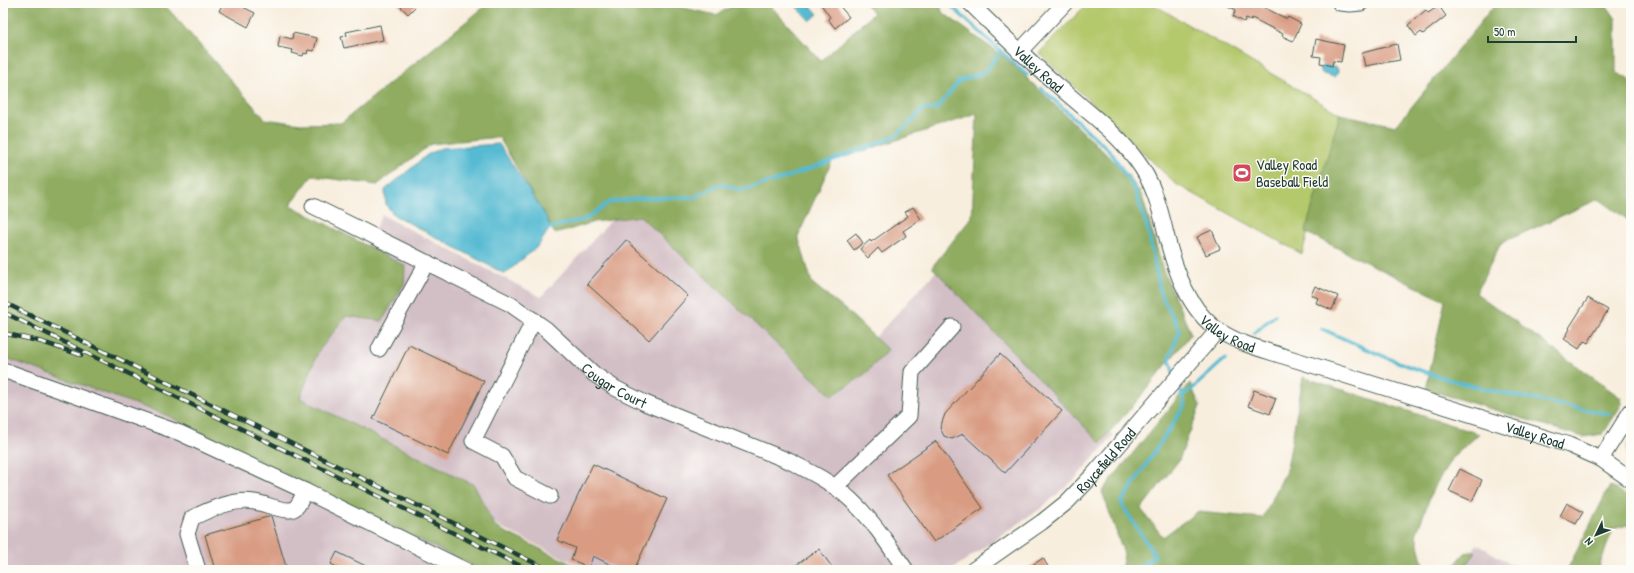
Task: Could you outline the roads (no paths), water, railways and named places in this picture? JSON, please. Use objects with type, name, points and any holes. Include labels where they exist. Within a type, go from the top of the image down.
[{"type":"street","name":"Valley Road","points":[[970,3],[1019,52],[1126,146],[1138,161],[1156,198],[1169,245],[1182,283],[1202,316],[1218,330],[1259,348],[1547,438],[1601,459],[1631,480]]},
{"type":"street","points":[[1019,52],[1065,3]]},
{"type":"street","points":[[1340,3],[1361,3]]},
{"type":"street","name":"Cougar Court","points":[[313,206],[510,304],[534,320],[594,374],[615,388],[645,403],[789,461],[809,471],[835,487],[863,512],[906,570]]},
{"type":"street","points":[[379,349],[427,262]]},
{"type":"street","points":[[534,320],[473,441],[502,456],[515,478],[550,496]]},
{"type":"street","points":[[835,487],[909,416],[912,372],[952,327]]},
{"type":"street","name":"Roycefield Road","points":[[973,570],[1042,522],[1067,502],[1093,475],[1218,330]]},
{"type":"street","points":[[3,370],[180,433],[465,570]]},
{"type":"street","points":[[1601,459],[1631,411]]},
{"type":"street","points":[[198,570],[188,534],[192,518],[203,512],[241,501],[290,510],[297,507],[305,492]]},
{"type":"water","points":[[808,3],[818,14],[810,21],[794,4]]},
{"type":"water","points":[[1324,65],[1337,68],[1337,75],[1335,77],[1323,74],[1321,72],[1321,67]]},
{"type":"water","points":[[499,144],[547,218],[550,228],[538,246],[505,274],[394,215],[386,205],[385,190],[427,155],[441,148]]},
{"type":"waterway","points":[[948,3],[1027,75]]},
{"type":"waterway","points":[[550,228],[585,219],[610,202],[644,198],[695,197],[720,184],[742,190],[782,179],[894,137],[923,109],[937,109],[959,81],[985,72],[1001,51]]},
{"type":"waterway","points":[[1041,88],[1111,152],[1135,190],[1148,230],[1161,295],[1180,330],[1169,358],[1174,375]]},
{"type":"waterway","points":[[1254,333],[1275,315]]},
{"type":"waterway","points":[[1322,329],[1399,363],[1447,379],[1507,394],[1610,414]]},
{"type":"waterway","points":[[1182,395],[1191,390],[1225,359]]},
{"type":"waterway","points":[[1135,570],[1155,556],[1121,503],[1185,405],[1178,384]]},
{"type":"railway","points":[[3,302],[549,570]]},
{"type":"railway","points":[[3,312],[529,570]]},
{"type":"railway","points":[[3,333],[42,342],[81,355]]},
{"type":"place","name":"Valley Road Baseball Field","points":[[1242,173]]}]
